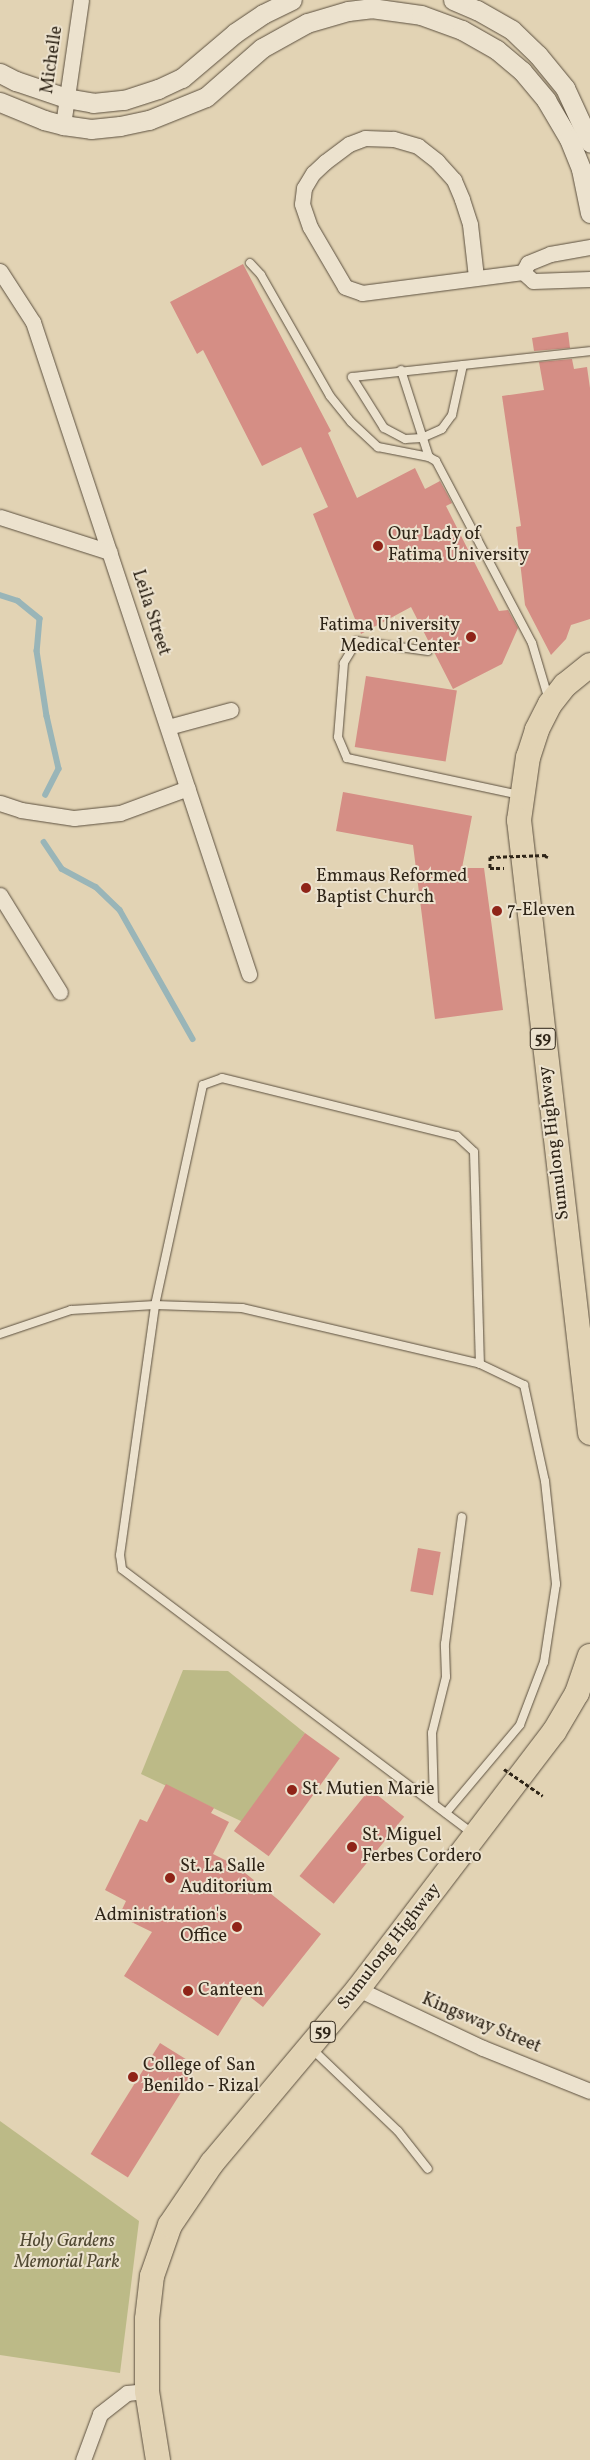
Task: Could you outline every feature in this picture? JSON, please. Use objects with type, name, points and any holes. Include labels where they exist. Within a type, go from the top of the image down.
[{"type":"main road","name":"Sumulong Highway","points":[[590,665],[566,685],[550,704],[537,730],[528,758],[521,795],[519,820],[523,868],[590,1433]]},
{"type":"main road","name":"Sumulong Highway","points":[[158,2460],[147,2391],[147,2319],[152,2276],[170,2226],[212,2163],[358,1989],[554,1732],[580,1693],[590,1656]]},
{"type":"street","name":"Michelle","points":[[63,125],[81,0]]},
{"type":"street","points":[[0,73],[16,81],[66,98],[93,103],[124,100],[158,89],[182,78],[235,33],[263,14],[292,0]]},
{"type":"street","points":[[453,0],[477,10],[512,30],[538,55],[565,88],[590,142]]},
{"type":"street","points":[[0,102],[44,120],[63,125],[90,129],[120,126],[149,120],[206,97],[262,48],[285,34],[328,16],[371,8],[421,15],[462,30],[497,50],[522,71],[546,100],[569,139],[580,169],[590,213]]},
{"type":"street","points":[[476,277],[470,224],[454,180],[418,146],[392,139],[365,138],[349,144],[325,162],[313,174],[304,188],[302,204],[310,227],[345,287],[362,293],[523,272],[533,281],[590,279]]},
{"type":"street","points":[[523,272],[528,263],[543,257],[590,247]]},
{"type":"street","name":"Leila Street","points":[[0,271],[33,322],[249,974]]},
{"type":"street","points":[[0,517],[110,552]]},
{"type":"street","points":[[168,727],[231,710]]},
{"type":"street","points":[[0,803],[21,810],[74,818],[120,813],[188,788]]},
{"type":"street","points":[[0,895],[60,992]]},
{"type":"street","name":"Kingsway Street","points":[[358,1989],[484,2048],[590,2091]]},
{"type":"street","points":[[83,2460],[100,2414],[127,2393],[147,2391]]},
{"type":"lane","points":[[250,263],[261,275],[330,396],[351,422],[378,447],[429,457],[436,461],[532,642],[550,704]]},
{"type":"lane","points":[[463,365],[452,415],[442,430],[422,438],[405,439],[384,428],[352,377],[401,370],[590,351]]},
{"type":"lane","points":[[401,370],[429,457]]},
{"type":"lane","points":[[428,651],[357,641],[344,663],[338,737],[347,758],[521,795]]},
{"type":"lane","points":[[476,1836],[122,1569],[120,1555],[155,1305],[203,1085],[222,1078],[457,1136],[474,1152],[480,1364]]},
{"type":"lane","points":[[0,1334],[71,1310],[155,1305],[242,1308],[480,1364],[524,1385],[545,1481],[556,1584],[544,1662],[520,1725],[446,1812]]},
{"type":"lane","points":[[434,1804],[432,1733],[446,1677],[445,1644],[462,1517]]},
{"type":"lane","points":[[310,2047],[398,2131],[428,2169]]},
{"type":"path","points":[[490,857],[547,855],[546,858]]},
{"type":"path","points":[[504,1769],[543,1796]]},
{"type":"green space","points":[[183,1670],[228,1671],[305,1733],[243,1822],[141,1774]]},
{"type":"green space","name":"Holy Gardens Memorial Park","points":[[0,2121],[139,2221],[120,2373],[0,2355]]},
{"type":"building","points":[[243,264],[331,431],[328,433],[357,498],[415,468],[425,489],[440,481],[452,503],[446,506],[499,611],[508,610],[518,628],[502,664],[453,689],[411,607],[361,634],[313,514],[328,507],[301,447],[262,466],[203,350],[197,354],[170,302]]},
{"type":"building","points":[[568,332],[570,348],[534,351],[532,338]]},
{"type":"building","points":[[572,359],[574,369],[587,367],[590,388],[590,619],[571,625],[566,639],[551,655],[525,605],[516,527],[521,526],[502,396],[544,390],[539,362]]},
{"type":"building","points":[[366,676],[457,690],[446,762],[355,747]]},
{"type":"building","points":[[343,792],[472,816],[462,868],[484,868],[503,1010],[435,1019],[413,845],[336,831]]},
{"type":"building","points":[[418,1548],[441,1552],[433,1595],[410,1591]]},
{"type":"building","name":"St. Mutien Marie","points":[[305,1733],[340,1758],[269,1856],[234,1831]]},
{"type":"building","points":[[166,1784],[214,1808],[211,1813],[229,1822],[213,1854],[235,1865],[321,1934],[263,2007],[245,1993],[218,2036],[124,1976],[152,1932],[119,1916],[126,1901],[105,1890],[140,1819],[147,1822]]},
{"type":"building","name":"St. Miguel Ferbes Cordero","points":[[370,1789],[404,1817],[334,1904],[300,1876]]},
{"type":"building","points":[[160,2043],[197,2066],[128,2177],[91,2154]]},
{"type":"waterway","points":[[0,595],[18,601],[40,619],[37,651],[47,716],[59,769],[46,795]]},
{"type":"waterway","points":[[44,842],[62,869],[96,887],[120,910],[193,1039]]},
{"type":"place","name":"Our Lady of Fatima University","points":[[378,546]]},
{"type":"place","name":"Fatima University Medical Center","points":[[471,637]]},
{"type":"place","name":"Emmaus Reformed Baptist Church","points":[[306,888]]},
{"type":"place","name":"7-Eleven","points":[[497,911]]},
{"type":"place","name":"St. Mutien Marie","points":[[292,1790]]},
{"type":"place","name":"St. Miguel Ferbes Cordero","points":[[352,1847]]},
{"type":"place","name":"St. La Salle Auditorium","points":[[170,1878]]},
{"type":"place","name":"Administration's Office","points":[[237,1927]]},
{"type":"place","name":"Canteen","points":[[188,1991]]},
{"type":"place","name":"College of San Benildo - Rizal","points":[[133,2077]]}]
